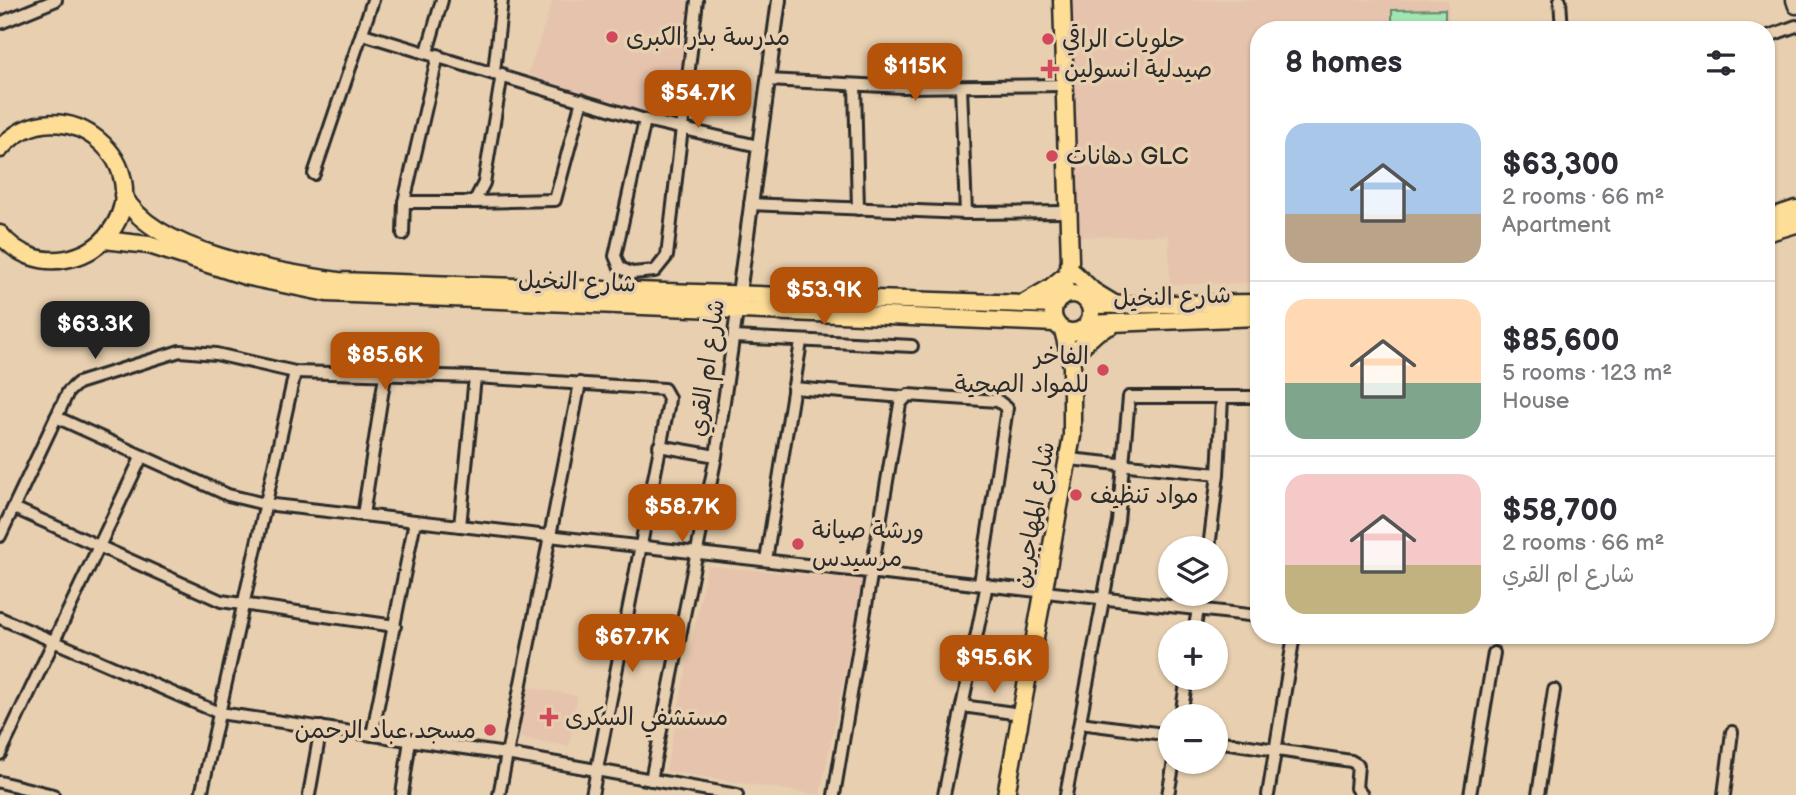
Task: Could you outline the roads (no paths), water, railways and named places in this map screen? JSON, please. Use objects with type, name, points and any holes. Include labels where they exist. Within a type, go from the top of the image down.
[{"type":"main road","points":[[1062,0],[1070,269],[1058,301],[1060,326],[1084,327],[1091,315],[1070,269]]},
{"type":"main road","points":[[1794,0],[1796,6]]},
{"type":"main road","points":[[0,234],[20,251],[52,260],[75,258],[104,240],[118,219],[124,195],[114,158],[97,138],[86,130],[73,125],[46,123],[24,130],[2,145]]},
{"type":"main road","name":"شارع النخيل","points":[[124,195],[138,217],[172,239],[229,258],[301,276],[1060,326]]},
{"type":"main road","points":[[1775,222],[1796,209]]},
{"type":"main road","points":[[1775,224],[1796,224]]},
{"type":"main road","name":"شارع النخيل","points":[[104,240],[149,245],[245,276],[327,293],[738,303],[1021,304],[1058,301]]},
{"type":"main road","points":[[1021,304],[1050,288],[1070,269]]},
{"type":"main road","points":[[1070,269],[1093,291],[1116,305]]},
{"type":"main road","points":[[1058,301],[1071,294],[1086,301]]},
{"type":"main road","name":"شارع النخيل","points":[[1086,301],[1116,305],[1250,303]]},
{"type":"main road","name":"شارع النخيل","points":[[1084,327],[1125,321],[1250,317]]},
{"type":"main road","points":[[1030,322],[1072,357],[1097,332],[1125,321]]},
{"type":"main road","name":"شارع المهاجرين","points":[[1006,795],[1069,459],[1072,357],[1060,326]]},
{"type":"main road","name":"شارع المهاجرين","points":[[1072,357],[1084,327]]},
{"type":"street","points":[[0,23],[36,4],[55,0]]},
{"type":"street","points":[[314,174],[373,0]]},
{"type":"street","points":[[403,234],[404,202],[442,0]]},
{"type":"street","points":[[474,202],[484,183],[498,73],[502,0]]},
{"type":"street","points":[[645,120],[615,252],[617,265],[627,273],[650,273],[665,261],[697,0]]},
{"type":"street","name":"شارع ام القري","points":[[651,780],[716,456],[779,0]]},
{"type":"street","points":[[1560,0],[1561,21]]},
{"type":"street","points":[[1775,34],[1796,26]]},
{"type":"street","points":[[363,34],[682,131],[758,146]]},
{"type":"street","points":[[768,80],[961,87],[1063,85]]},
{"type":"street","points":[[855,85],[858,209]]},
{"type":"street","points":[[961,87],[966,213]]},
{"type":"street","points":[[404,202],[555,200],[582,100]]},
{"type":"street","points":[[751,204],[966,213],[1069,212]]},
{"type":"street","points":[[734,337],[912,346]]},
{"type":"street","points":[[766,560],[800,342]]},
{"type":"street","points":[[0,537],[68,392],[78,383],[180,351],[216,354],[295,372],[475,377],[664,389],[669,398],[592,795]]},
{"type":"street","points":[[201,795],[295,372]]},
{"type":"street","points":[[363,515],[385,376]]},
{"type":"street","points":[[460,526],[475,377]]},
{"type":"street","points":[[499,795],[580,383]]},
{"type":"street","points":[[793,388],[995,401],[1007,408],[984,584],[944,795]]},
{"type":"street","points":[[834,795],[900,404],[904,397]]},
{"type":"street","points":[[1066,795],[1126,465],[1129,397],[1250,397]]},
{"type":"street","points":[[1210,536],[1218,474],[1222,398]]},
{"type":"street","points":[[56,416],[228,495],[265,505],[1250,614]]},
{"type":"street","points":[[659,446],[716,456]]},
{"type":"street","points":[[0,754],[56,642],[142,456]]},
{"type":"street","points":[[1069,459],[1218,474]]},
{"type":"street","points":[[13,508],[221,601],[394,626]]},
{"type":"street","points":[[372,735],[415,521]]},
{"type":"street","points":[[1196,620],[1199,606]]},
{"type":"street","points":[[0,618],[219,713],[506,754],[730,794]]},
{"type":"street","points":[[1268,795],[1293,644]]},
{"type":"street","points":[[1470,795],[1494,653]]},
{"type":"street","points":[[1538,795],[1554,690]]},
{"type":"street","points":[[962,706],[1021,714]]},
{"type":"street","points":[[1080,723],[1158,733]]},
{"type":"street","points":[[309,795],[321,727]]},
{"type":"street","points":[[1724,795],[1732,732]]},
{"type":"street","points":[[402,795],[410,740]]},
{"type":"street","points":[[1228,742],[1276,748],[1355,763],[1358,769],[1356,788],[1362,795]]},
{"type":"street","points":[[1168,795],[1172,774]]},
{"type":"street","points":[[0,782],[52,795]]},
{"type":"place","name":"مدرسة بدر الكبرى","points":[[612,37]]},
{"type":"place","name":"حلويات الراقي","points":[[1048,39]]},
{"type":"place","name":"صيدلية انسولين","points":[[1050,69]]},
{"type":"place","name":"دهانات GLC","points":[[1052,156]]},
{"type":"place","name":"الفاخر للمواد الصحية","points":[[1103,370]]},
{"type":"place","name":"مواد تنظيف","points":[[1076,495]]},
{"type":"place","name":"ورشة صيانة مرسيدس","points":[[798,544]]},
{"type":"place","name":"مستشفي السكرى","points":[[549,717]]},
{"type":"place","name":"مسجد عباد الرحمن","points":[[490,730]]}]
